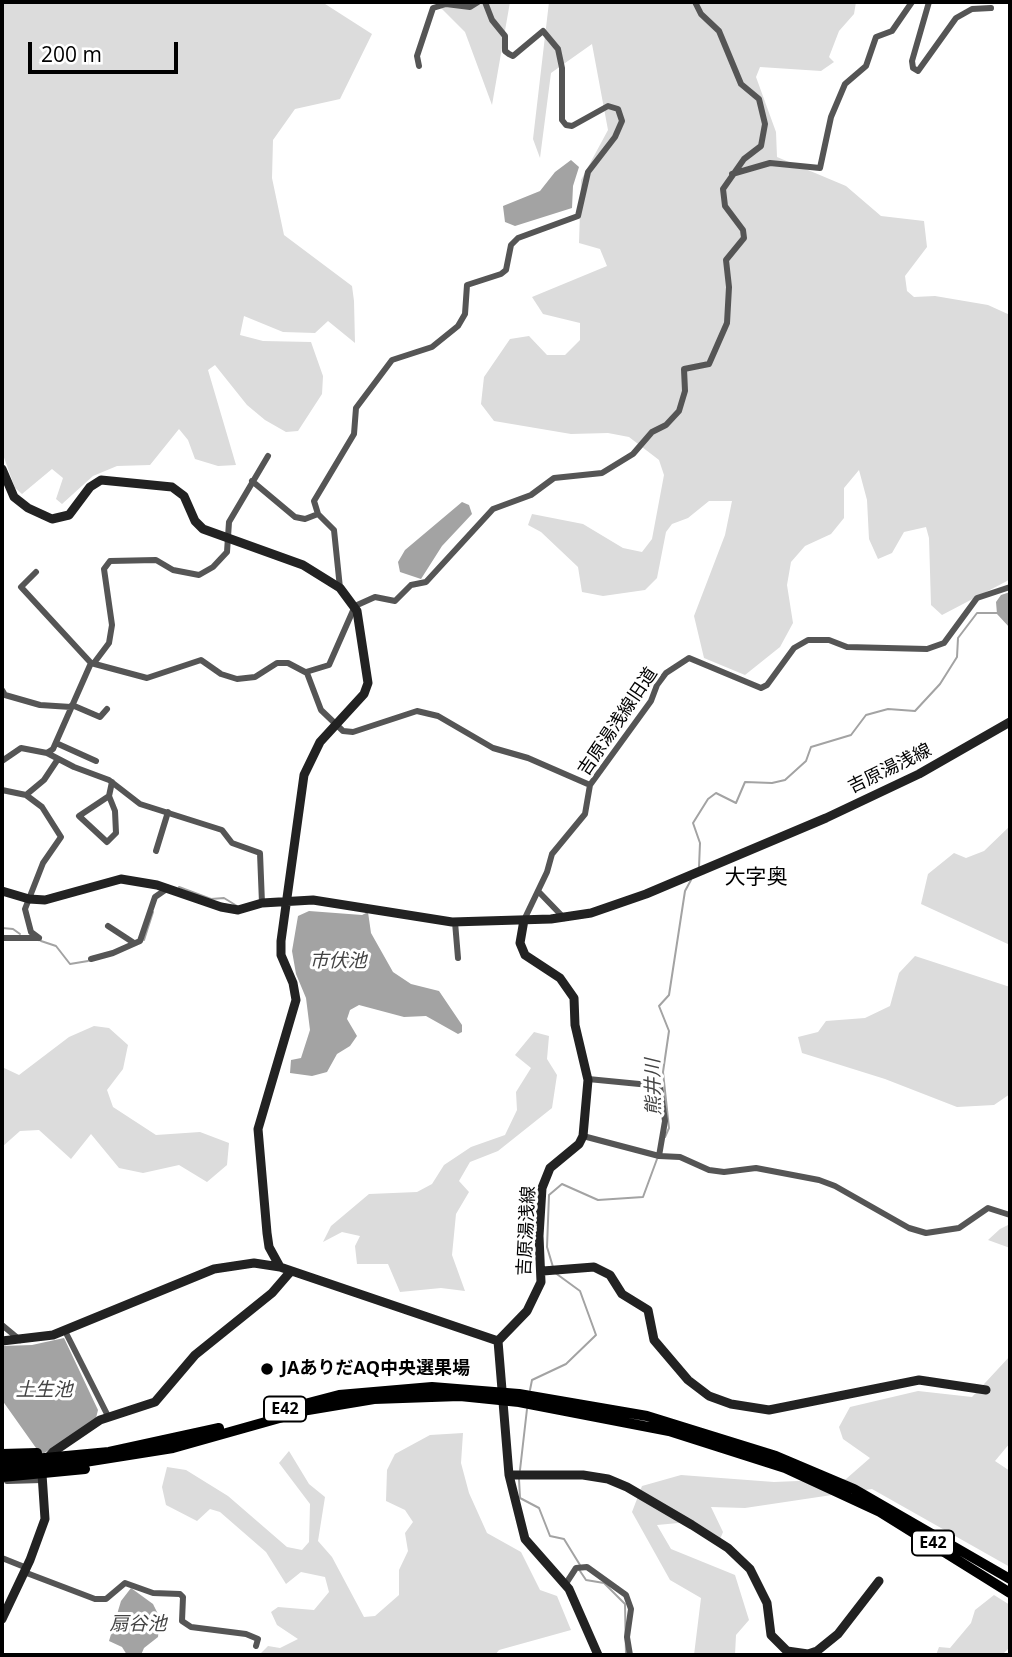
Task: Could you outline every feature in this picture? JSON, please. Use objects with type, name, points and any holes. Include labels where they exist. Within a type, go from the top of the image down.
[{"type":"highway","name":"E42","points":[[98,1457],[339,1395],[409,1388],[476,1393],[587,1408],[776,1456],[853,1493],[1010,1579]]},
{"type":"highway","name":"E42","points":[[98,1457],[173,1448],[283,1416],[352,1402],[476,1393]]},
{"type":"highway","points":[[2,1452],[98,1457]]},
{"type":"highway","points":[[2,1462],[98,1457]]},
{"type":"highway","points":[[2,1470],[98,1457]]},
{"type":"highway","points":[[2,1479],[61,1474],[98,1457]]},
{"type":"highway","name":"E42","points":[[853,1493],[1010,1593]]},
{"type":"street","points":[[419,66],[417,56],[433,8],[446,4],[470,7],[478,2]]},
{"type":"street","points":[[340,588],[334,530],[318,514],[315,496],[354,434],[356,408],[392,360],[432,347],[458,326],[465,314],[467,285],[506,270],[511,245],[518,238],[578,216],[588,172],[619,130],[622,118],[613,106],[572,126],[566,125],[562,120],[562,68],[558,49],[544,31],[513,56],[509,54],[505,51],[503,32],[492,20],[485,2]]},
{"type":"street","points":[[306,672],[330,665],[355,606],[375,597],[395,601],[411,585],[420,585],[432,577],[493,509],[531,495],[554,478],[610,470],[633,454],[652,432],[671,420],[683,402],[684,369],[709,364],[727,323],[729,287],[726,260],[744,238],[743,229],[725,206],[723,197],[731,175],[761,146],[765,124],[763,106],[759,99],[741,84],[719,32],[701,14],[695,2]]},
{"type":"street","points":[[731,175],[770,163],[820,168],[831,117],[845,84],[866,66],[876,37],[892,32],[912,2]]},
{"type":"street","points":[[929,2],[912,61],[912,66],[918,71],[956,18],[972,9],[991,8]]},
{"type":"street","points":[[47,753],[56,743],[92,663],[109,643],[112,625],[104,569],[110,561],[156,560],[173,570],[199,575],[225,556],[229,522],[268,456]]},
{"type":"street","points":[[2,469],[14,497],[28,508],[52,519],[61,519],[73,512],[86,491],[98,481],[167,485],[184,496],[199,526],[227,539],[303,565],[340,588],[355,606],[368,683],[364,694],[334,724],[315,750],[304,775],[281,955],[293,983],[296,1000],[261,1116],[258,1152],[270,1247],[280,1267]]},
{"type":"street","points":[[253,481],[295,517],[305,519],[318,514]]},
{"type":"street","points":[[36,572],[21,587],[92,663],[147,678],[198,660],[221,674],[237,679],[255,677],[277,663],[293,665],[306,672],[321,710],[343,730],[353,732],[417,711],[438,716],[493,748],[528,758],[590,785]]},
{"type":"street","name":"吉原湯浅線旧道","points":[[524,920],[552,854],[585,814],[590,785],[652,701],[661,678],[689,658],[761,688],[767,685],[794,648],[808,640],[829,640],[847,647],[927,649],[944,643],[977,598],[1010,587]]},
{"type":"street","points":[[2,690],[5,695],[40,705],[71,706],[100,717],[107,709]]},
{"type":"street","name":"吉原湯浅線","points":[[29,899],[58,898],[121,879],[168,888],[228,909],[262,903],[313,900],[414,918],[455,922],[564,918],[617,906],[826,818],[919,774],[1010,722]]},
{"type":"street","points":[[56,743],[96,761]]},
{"type":"street","points":[[2,761],[21,748],[47,753],[112,782],[136,802],[222,830],[232,843],[260,853],[262,903]]},
{"type":"street","points":[[26,795],[44,780],[58,759]]},
{"type":"street","points":[[108,796],[116,811],[116,833],[107,842],[79,816],[108,796],[112,782]]},
{"type":"street","points":[[2,790],[26,795],[46,811],[61,836],[43,863],[29,899],[26,914],[31,932],[39,938],[2,939]]},
{"type":"street","points":[[156,851],[168,813]]},
{"type":"street","points":[[90,959],[113,953],[144,936],[155,897],[168,888]]},
{"type":"street","points":[[2,891],[29,899]]},
{"type":"street","points":[[538,891],[564,918]]},
{"type":"street","points":[[524,920],[520,943],[526,956],[560,978],[575,998],[576,1032],[588,1079],[583,1136],[659,1156],[680,1157],[709,1170],[724,1172],[756,1168],[818,1180],[835,1186],[909,1228],[926,1233],[959,1228],[988,1208],[1010,1215]]},
{"type":"street","points":[[455,922],[457,958]]},
{"type":"street","points":[[108,926],[134,943]]},
{"type":"street","points":[[588,1079],[660,1086],[665,1121],[659,1156]]},
{"type":"street","name":"吉原湯浅線","points":[[498,1341],[535,1299],[543,1271],[539,1236],[542,1188],[550,1168],[579,1144],[583,1136]]},
{"type":"street","points":[[2,1341],[22,1341],[65,1331],[214,1269],[235,1264],[280,1267],[498,1341],[509,1475],[525,1539],[576,1601],[598,1655]]},
{"type":"street","points":[[543,1271],[594,1267],[610,1275],[622,1294],[648,1310],[654,1340],[688,1380],[709,1396],[731,1404],[769,1410],[919,1380],[986,1390]]},
{"type":"street","points":[[2,1619],[26,1570],[45,1519],[46,1499],[42,1468],[53,1452],[108,1416],[155,1402],[195,1354],[272,1293],[291,1271]]},
{"type":"street","points":[[2,1325],[22,1341]]},
{"type":"street","points":[[65,1331],[108,1416]]},
{"type":"street","points":[[2,1452],[16,1451],[23,1481]]},
{"type":"street","points":[[509,1475],[583,1475],[608,1479],[728,1548],[750,1569],[767,1604],[771,1635],[787,1651],[808,1654],[817,1651],[838,1634],[879,1581]]},
{"type":"street","points":[[2,1479],[42,1480]]},
{"type":"street","points":[[2,1558],[95,1599],[106,1599],[125,1583],[153,1593],[180,1594],[183,1597],[182,1621],[191,1627],[246,1634],[258,1639],[256,1646]]},
{"type":"street","points":[[565,1585],[576,1568],[587,1567],[626,1595],[631,1609],[627,1637],[630,1655]]},
{"type":"shaded area","points":[[2,2],[322,2],[372,34],[340,99],[295,109],[273,140],[272,178],[284,235],[352,286],[354,301],[355,343],[328,321],[315,333],[283,332],[244,316],[240,335],[263,341],[311,342],[323,376],[322,394],[298,431],[286,432],[265,420],[247,405],[215,365],[208,370],[236,465],[218,466],[195,459],[188,440],[179,429],[150,465],[117,466],[93,476],[62,504],[56,499],[63,478],[52,469],[22,494],[15,488],[2,452]]},
{"type":"shaded area","points":[[435,2],[510,2],[492,105],[465,32]]},
{"type":"shaded area","points":[[549,2],[856,2],[854,14],[839,31],[829,57],[834,62],[821,71],[760,67],[756,77],[776,132],[777,157],[846,186],[881,216],[924,221],[927,247],[905,276],[907,291],[914,297],[935,296],[988,305],[1010,315],[1010,578],[1007,581],[942,615],[931,605],[929,538],[926,527],[904,532],[892,553],[878,559],[869,539],[867,500],[859,470],[844,488],[844,518],[831,534],[805,546],[791,562],[787,585],[793,623],[780,647],[745,675],[704,658],[694,616],[725,535],[732,501],[709,501],[688,518],[672,524],[666,532],[657,578],[645,590],[603,596],[582,592],[578,567],[541,532],[528,525],[532,514],[583,524],[623,548],[642,552],[652,539],[664,475],[659,460],[629,437],[608,433],[571,434],[494,421],[481,404],[484,377],[510,339],[529,336],[547,355],[565,355],[580,340],[580,323],[543,314],[532,297],[607,266],[600,249],[579,243],[581,180],[608,130],[592,44],[551,73],[540,158],[533,139]]},
{"type":"shaded area","points":[[1010,826],[1010,945],[921,904],[928,874],[954,853],[966,858],[984,851]]},
{"type":"shaded area","points":[[915,956],[1010,987],[1010,1094],[994,1105],[957,1107],[885,1079],[802,1053],[798,1037],[818,1032],[826,1021],[865,1018],[890,1006],[899,973]]},
{"type":"shaded area","points":[[94,1026],[109,1028],[128,1045],[123,1069],[107,1090],[113,1107],[156,1135],[200,1132],[229,1143],[227,1165],[207,1182],[179,1165],[143,1173],[119,1168],[91,1134],[71,1159],[39,1130],[20,1131],[2,1147],[2,1067],[19,1075],[69,1037]]},
{"type":"shaded area","points":[[534,1032],[549,1036],[547,1059],[557,1075],[552,1108],[498,1151],[470,1162],[459,1181],[469,1192],[456,1214],[452,1255],[465,1291],[441,1288],[400,1292],[388,1264],[357,1264],[355,1246],[360,1236],[342,1232],[323,1242],[331,1226],[369,1194],[417,1192],[432,1184],[444,1165],[471,1147],[505,1135],[517,1110],[516,1092],[531,1068],[515,1055]]},
{"type":"shaded area","points":[[1010,1224],[1010,1248],[988,1240],[1000,1229]]},
{"type":"shaded area","points":[[1010,1356],[1010,1443],[995,1461],[1010,1471],[1010,1567],[872,1489],[745,1508],[711,1507],[723,1532],[718,1544],[689,1522],[657,1525],[671,1549],[735,1575],[749,1620],[736,1635],[735,1655],[694,1655],[701,1598],[670,1580],[632,1512],[642,1486],[681,1475],[774,1482],[846,1479],[870,1458],[843,1439],[839,1427],[850,1407],[918,1391],[972,1397]]},
{"type":"shaded area","points":[[463,1433],[461,1463],[469,1493],[487,1533],[521,1552],[540,1590],[557,1596],[571,1630],[499,1650],[495,1655],[259,1655],[268,1646],[280,1648],[298,1639],[277,1625],[271,1612],[278,1607],[314,1610],[329,1592],[325,1577],[301,1572],[286,1584],[266,1552],[220,1512],[210,1509],[197,1521],[166,1505],[162,1487],[167,1467],[186,1470],[228,1496],[287,1547],[302,1550],[309,1542],[310,1504],[279,1463],[289,1451],[309,1484],[325,1497],[318,1541],[332,1557],[364,1617],[375,1616],[399,1595],[399,1570],[408,1551],[405,1533],[413,1522],[405,1510],[386,1501],[387,1470],[395,1454],[430,1435]]},
{"type":"shaded area","points":[[994,1595],[1010,1605],[1010,1647],[1002,1655],[936,1655],[939,1647],[950,1648],[971,1623],[975,1610]]},
{"type":"water","points":[[571,160],[579,167],[573,186],[572,208],[515,226],[505,222],[503,206],[540,191],[555,172]]},
{"type":"water","points":[[462,502],[469,505],[472,514],[442,546],[421,579],[400,572],[398,562],[405,550]]},
{"type":"water","points":[[1010,592],[1010,628],[997,614],[996,602],[1001,595]]},
{"type":"water","name":"市伏池","points":[[309,911],[362,915],[368,912],[371,933],[393,972],[411,984],[439,991],[462,1025],[462,1032],[458,1034],[426,1016],[404,1017],[359,1005],[350,1010],[347,1019],[357,1036],[350,1046],[337,1054],[327,1072],[312,1076],[290,1073],[291,1060],[301,1058],[310,1030],[306,998],[296,974],[292,951],[298,916]]},
{"type":"water","name":"土生池","points":[[64,1338],[98,1410],[95,1422],[41,1455],[2,1400],[2,1346],[32,1345]]},
{"type":"water","name":"扇谷池","points":[[131,1588],[153,1604],[160,1618],[158,1637],[144,1648],[141,1655],[127,1655],[122,1647],[109,1641],[121,1601]]},
{"type":"waterway","name":"熊井川","points":[[699,867],[700,843],[693,823],[708,799],[716,793],[736,803],[745,782],[772,783],[785,780],[806,761],[811,747],[851,735],[866,715],[888,709],[915,711],[940,684],[957,657],[958,638],[977,613],[1000,613]]},
{"type":"waterway","name":"熊井川","points":[[665,1137],[669,1128],[663,1072],[669,1031],[659,1006],[669,995],[685,891],[691,880]]},
{"type":"waterway","points":[[179,887],[211,899],[224,898],[237,906]]},
{"type":"waterway","points":[[144,940],[153,912]]},
{"type":"waterway","points":[[2,928],[13,929],[20,934]]},
{"type":"waterway","points":[[41,941],[56,946],[70,964],[88,961]]},
{"type":"waterway","name":"熊井川","points":[[553,1267],[547,1247],[549,1195],[562,1184],[598,1200],[643,1197],[657,1159]]},
{"type":"waterway","name":"熊井川","points":[[530,1390],[532,1380],[566,1364],[596,1335],[580,1291],[554,1272]]},
{"type":"waterway","name":"熊井川","points":[[520,1470],[527,1409]]},
{"type":"waterway","name":"熊井川","points":[[519,1479],[520,1498],[539,1508],[550,1536],[564,1539],[580,1565]]},
{"type":"waterway","name":"熊井川","points":[[580,1571],[586,1580],[604,1583],[625,1604],[626,1655]]},
{"type":"place","name":"JAありだAQ中央選果場","points":[[267,1369]]},
{"type":"district","name":"大字奥","points":[[756,878]]}]
